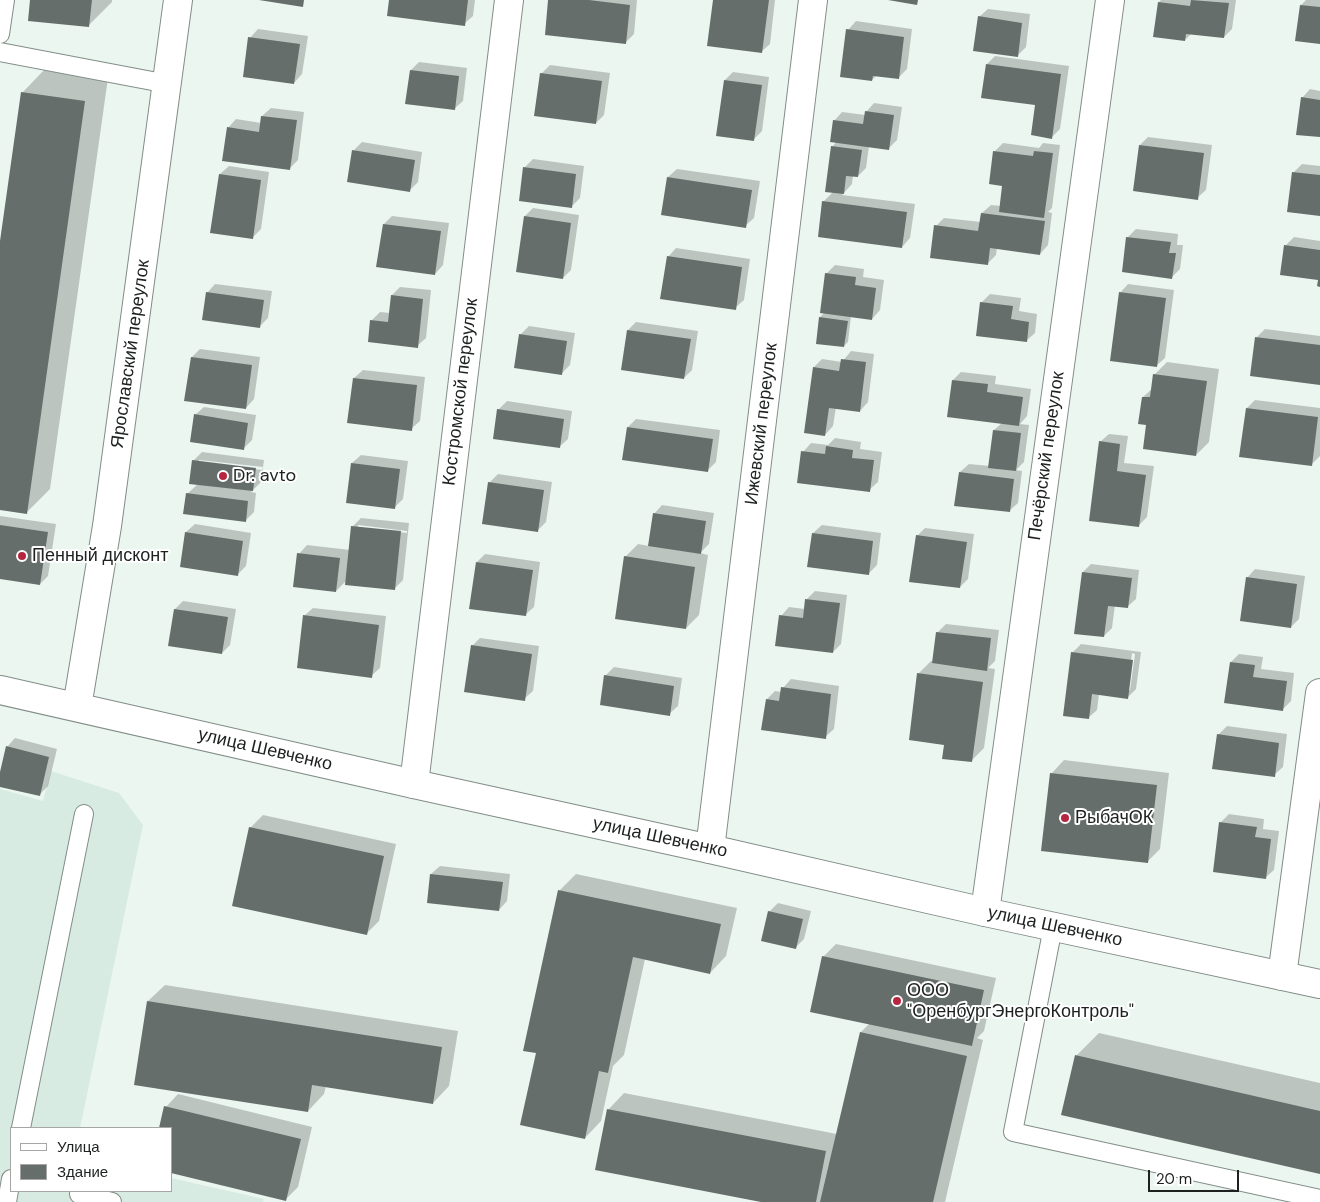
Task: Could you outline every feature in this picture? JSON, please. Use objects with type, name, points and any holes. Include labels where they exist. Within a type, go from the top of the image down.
[{"type":"street","name":"Ярославский переулок","points":[[77,707],[107,526],[178,0]]},
{"type":"street","name":"Костромской переулок","points":[[414,784],[509,0]]},
{"type":"street","name":"Ижевский переулок","points":[[710,849],[814,0]]},
{"type":"street","name":"Печёрский переулок","points":[[985,912],[1110,0]]},
{"type":"street","name":"улица Шевченко","points":[[0,690],[985,912],[1320,984]]},
{"type":"street","points":[[1282,976],[1320,693]]},
{"type":"lane","points":[[0,34],[5,0]]},
{"type":"lane","points":[[0,52],[168,84]]},
{"type":"lane","points":[[21,1127],[84,814]]},
{"type":"lane","points":[[1053,927],[1013,1132],[1320,1199]]},
{"type":"lane","points":[[7,1202],[10,1185]]},
{"type":"lane","points":[[79,1194],[112,1202]]},
{"type":"shaded area","points":[[51,771],[119,793],[143,825],[80,1127],[10,1127],[10,1192],[172,1192],[172,1178],[264,1199],[263,1202],[0,1202],[0,789],[43,801]]},
{"type":"building","points":[[30,0],[92,0],[89,27],[28,21]]},
{"type":"building","points":[[259,0],[304,0],[303,7]]},
{"type":"building","points":[[389,0],[468,0],[465,26],[387,16]]},
{"type":"building","points":[[548,0],[589,0],[630,5],[626,44],[545,35]]},
{"type":"building","points":[[713,0],[769,0],[762,53],[707,46]]},
{"type":"building","points":[[888,0],[918,0],[917,5]]},
{"type":"building","points":[[1191,0],[1229,3],[1224,38],[1186,34],[1185,41],[1153,37],[1158,2],[1190,6]]},
{"type":"building","points":[[1300,5],[1320,7],[1320,44],[1295,41]]},
{"type":"building","points":[[978,16],[1022,23],[1018,57],[973,51]]},
{"type":"building","points":[[846,29],[904,37],[899,79],[873,76],[872,81],[840,77]]},
{"type":"building","points":[[248,37],[300,44],[294,84],[243,77]]},
{"type":"building","points":[[986,64],[1061,74],[1052,139],[1031,135],[1035,105],[981,98]]},
{"type":"building","points":[[410,70],[459,76],[455,110],[405,104]]},
{"type":"building","points":[[540,73],[602,81],[596,124],[534,116]]},
{"type":"building","points":[[724,80],[762,85],[754,141],[716,136]]},
{"type":"building","points":[[21,92],[85,101],[27,514],[0,510],[0,241]]},
{"type":"building","points":[[1301,97],[1320,100],[1320,137],[1296,135]]},
{"type":"building","points":[[865,111],[894,115],[889,150],[830,142],[833,120],[863,124]]},
{"type":"building","points":[[261,116],[297,120],[290,170],[222,161],[227,127],[259,132]]},
{"type":"building","points":[[1139,145],[1204,153],[1198,200],[1133,191]]},
{"type":"building","points":[[831,146],[862,150],[858,177],[846,176],[844,194],[825,192]]},
{"type":"building","points":[[352,150],[415,160],[410,192],[347,182]]},
{"type":"building","points":[[993,151],[1033,156],[1034,151],[1053,153],[1044,218],[999,212],[1002,186],[989,184]]},
{"type":"building","points":[[523,167],[576,174],[572,208],[519,201]]},
{"type":"building","points":[[1292,172],[1320,175],[1320,216],[1287,212]]},
{"type":"building","points":[[219,174],[261,180],[253,239],[210,233]]},
{"type":"building","points":[[667,177],[752,190],[746,228],[661,215]]},
{"type":"building","points":[[822,201],[907,212],[902,248],[818,237]]},
{"type":"building","points":[[981,213],[1045,221],[1040,255],[990,248],[988,265],[930,258],[934,225],[978,231]]},
{"type":"building","points":[[524,216],[571,223],[563,279],[516,272]]},
{"type":"building","points":[[383,224],[441,231],[435,275],[376,267]]},
{"type":"building","points":[[1126,237],[1171,242],[1169,253],[1176,253],[1172,279],[1122,272]]},
{"type":"building","points":[[1284,245],[1320,250],[1320,287],[1317,286],[1318,280],[1280,275]]},
{"type":"building","points":[[667,256],[742,267],[736,310],[660,299]]},
{"type":"building","points":[[825,273],[856,277],[855,285],[876,288],[872,320],[820,313]]},
{"type":"building","points":[[206,292],[264,300],[260,328],[202,320]]},
{"type":"building","points":[[1119,292],[1166,298],[1157,367],[1110,361]]},
{"type":"building","points":[[391,295],[423,299],[418,348],[368,342],[370,320],[388,322]]},
{"type":"building","points":[[980,302],[1013,306],[1011,319],[1029,322],[1027,342],[976,336]]},
{"type":"building","points":[[819,317],[848,321],[844,347],[816,344]]},
{"type":"building","points":[[627,330],[691,339],[684,379],[621,370]]},
{"type":"building","points":[[519,334],[567,341],[562,375],[514,368]]},
{"type":"building","points":[[1255,337],[1320,345],[1320,385],[1250,376]]},
{"type":"building","points":[[191,357],[252,365],[246,409],[184,401]]},
{"type":"building","points":[[841,359],[866,362],[860,412],[829,408],[825,436],[804,433],[813,367],[839,371]]},
{"type":"building","points":[[1153,374],[1207,381],[1196,456],[1143,449],[1146,425],[1138,424],[1142,397],[1150,397]]},
{"type":"building","points":[[353,378],[417,385],[412,431],[347,423]]},
{"type":"building","points":[[952,380],[988,384],[987,392],[1023,397],[1019,426],[947,417]]},
{"type":"building","points":[[1246,408],[1318,417],[1312,466],[1239,457]]},
{"type":"building","points":[[497,409],[564,419],[560,448],[493,439]]},
{"type":"building","points":[[194,414],[248,423],[244,450],[190,442]]},
{"type":"building","points":[[627,427],[713,439],[708,472],[622,460]]},
{"type":"building","points":[[993,430],[1021,433],[1016,471],[988,468]]},
{"type":"building","points":[[1099,441],[1120,444],[1117,471],[1146,475],[1139,527],[1089,521]]},
{"type":"building","points":[[826,446],[853,450],[852,458],[874,460],[870,492],[797,483],[801,451],[825,454]]},
{"type":"building","name":"Dr. avto","points":[[192,460],[256,468],[253,491],[189,484]]},
{"type":"building","points":[[351,463],[400,469],[395,509],[346,503]]},
{"type":"building","points":[[959,472],[1014,479],[1010,512],[954,506]]},
{"type":"building","points":[[488,482],[544,490],[538,532],[482,524]]},
{"type":"building","points":[[186,493],[248,501],[246,522],[183,514]]},
{"type":"building","points":[[653,513],[706,521],[701,554],[648,546]]},
{"type":"building","name":"Пенный дисконт","points":[[0,525],[48,532],[40,585],[0,579]]},
{"type":"building","points":[[351,526],[401,531],[395,590],[345,585]]},
{"type":"building","points":[[185,532],[243,541],[238,576],[180,567]]},
{"type":"building","points":[[812,533],[873,541],[869,575],[807,567]]},
{"type":"building","points":[[916,535],[967,542],[960,588],[909,582]]},
{"type":"building","points":[[297,553],[340,558],[336,592],[293,587]]},
{"type":"building","points":[[624,556],[695,567],[686,629],[615,619]]},
{"type":"building","points":[[476,562],[533,570],[526,616],[469,609]]},
{"type":"building","points":[[1082,572],[1132,578],[1128,608],[1108,606],[1104,637],[1074,634]]},
{"type":"building","points":[[1246,577],[1297,584],[1291,628],[1240,621]]},
{"type":"building","points":[[805,599],[840,603],[833,653],[775,646],[779,615],[803,618]]},
{"type":"building","points":[[174,609],[228,617],[222,654],[168,646]]},
{"type":"building","points":[[303,615],[379,625],[372,678],[297,668]]},
{"type":"building","points":[[936,632],[991,638],[987,671],[932,663]]},
{"type":"building","points":[[471,645],[532,654],[525,701],[464,692]]},
{"type":"building","points":[[1071,652],[1133,660],[1128,699],[1092,694],[1089,719],[1063,716]]},
{"type":"building","points":[[1230,662],[1255,665],[1253,677],[1287,681],[1283,711],[1224,703]]},
{"type":"building","points":[[917,673],[983,682],[972,762],[942,759],[944,745],[909,740]]},
{"type":"building","points":[[604,675],[674,686],[670,716],[600,705]]},
{"type":"building","points":[[781,687],[831,694],[826,739],[761,730],[766,699],[779,701]]},
{"type":"building","points":[[1217,734],[1279,743],[1275,777],[1212,769]]},
{"type":"building","points":[[6,746],[49,757],[40,796],[0,787],[0,772]]},
{"type":"building","points":[[1050,773],[1157,785],[1148,863],[1041,851]]},
{"type":"building","points":[[1219,822],[1257,827],[1255,837],[1271,839],[1266,879],[1213,872]]},
{"type":"building","points":[[249,827],[384,856],[367,935],[232,906]]},
{"type":"building","points":[[430,874],[503,882],[499,911],[427,903]]},
{"type":"building","points":[[558,890],[721,924],[710,974],[633,957],[608,1073],[599,1071],[585,1139],[520,1125],[536,1053],[523,1051]]},
{"type":"building","points":[[768,911],[803,919],[796,949],[761,941]]},
{"type":"building","name":"ООО \"ОренбургЭнергоКонтроль\"","points":[[822,956],[984,990],[972,1046],[810,1012]]},
{"type":"building","points":[[147,1001],[442,1047],[433,1104],[312,1085],[308,1112],[134,1085]]},
{"type":"building","points":[[860,1032],[967,1056],[933,1202],[820,1202]]},
{"type":"building","points":[[1075,1055],[1320,1111],[1320,1174],[1061,1115]]},
{"type":"building","points":[[164,1106],[301,1139],[286,1201],[172,1173],[172,1127],[159,1127]]},
{"type":"building","points":[[607,1109],[826,1151],[816,1202],[761,1202],[595,1170]]},
{"type":"place","name":"Dr. avto","points":[[223,476]]},
{"type":"place","name":"Пенный дисконт","points":[[22,556]]},
{"type":"place","name":"РыбачОК","points":[[1065,818]]},
{"type":"place","name":"ООО \"ОренбургЭнергоКонтроль\"","points":[[897,1001]]}]
